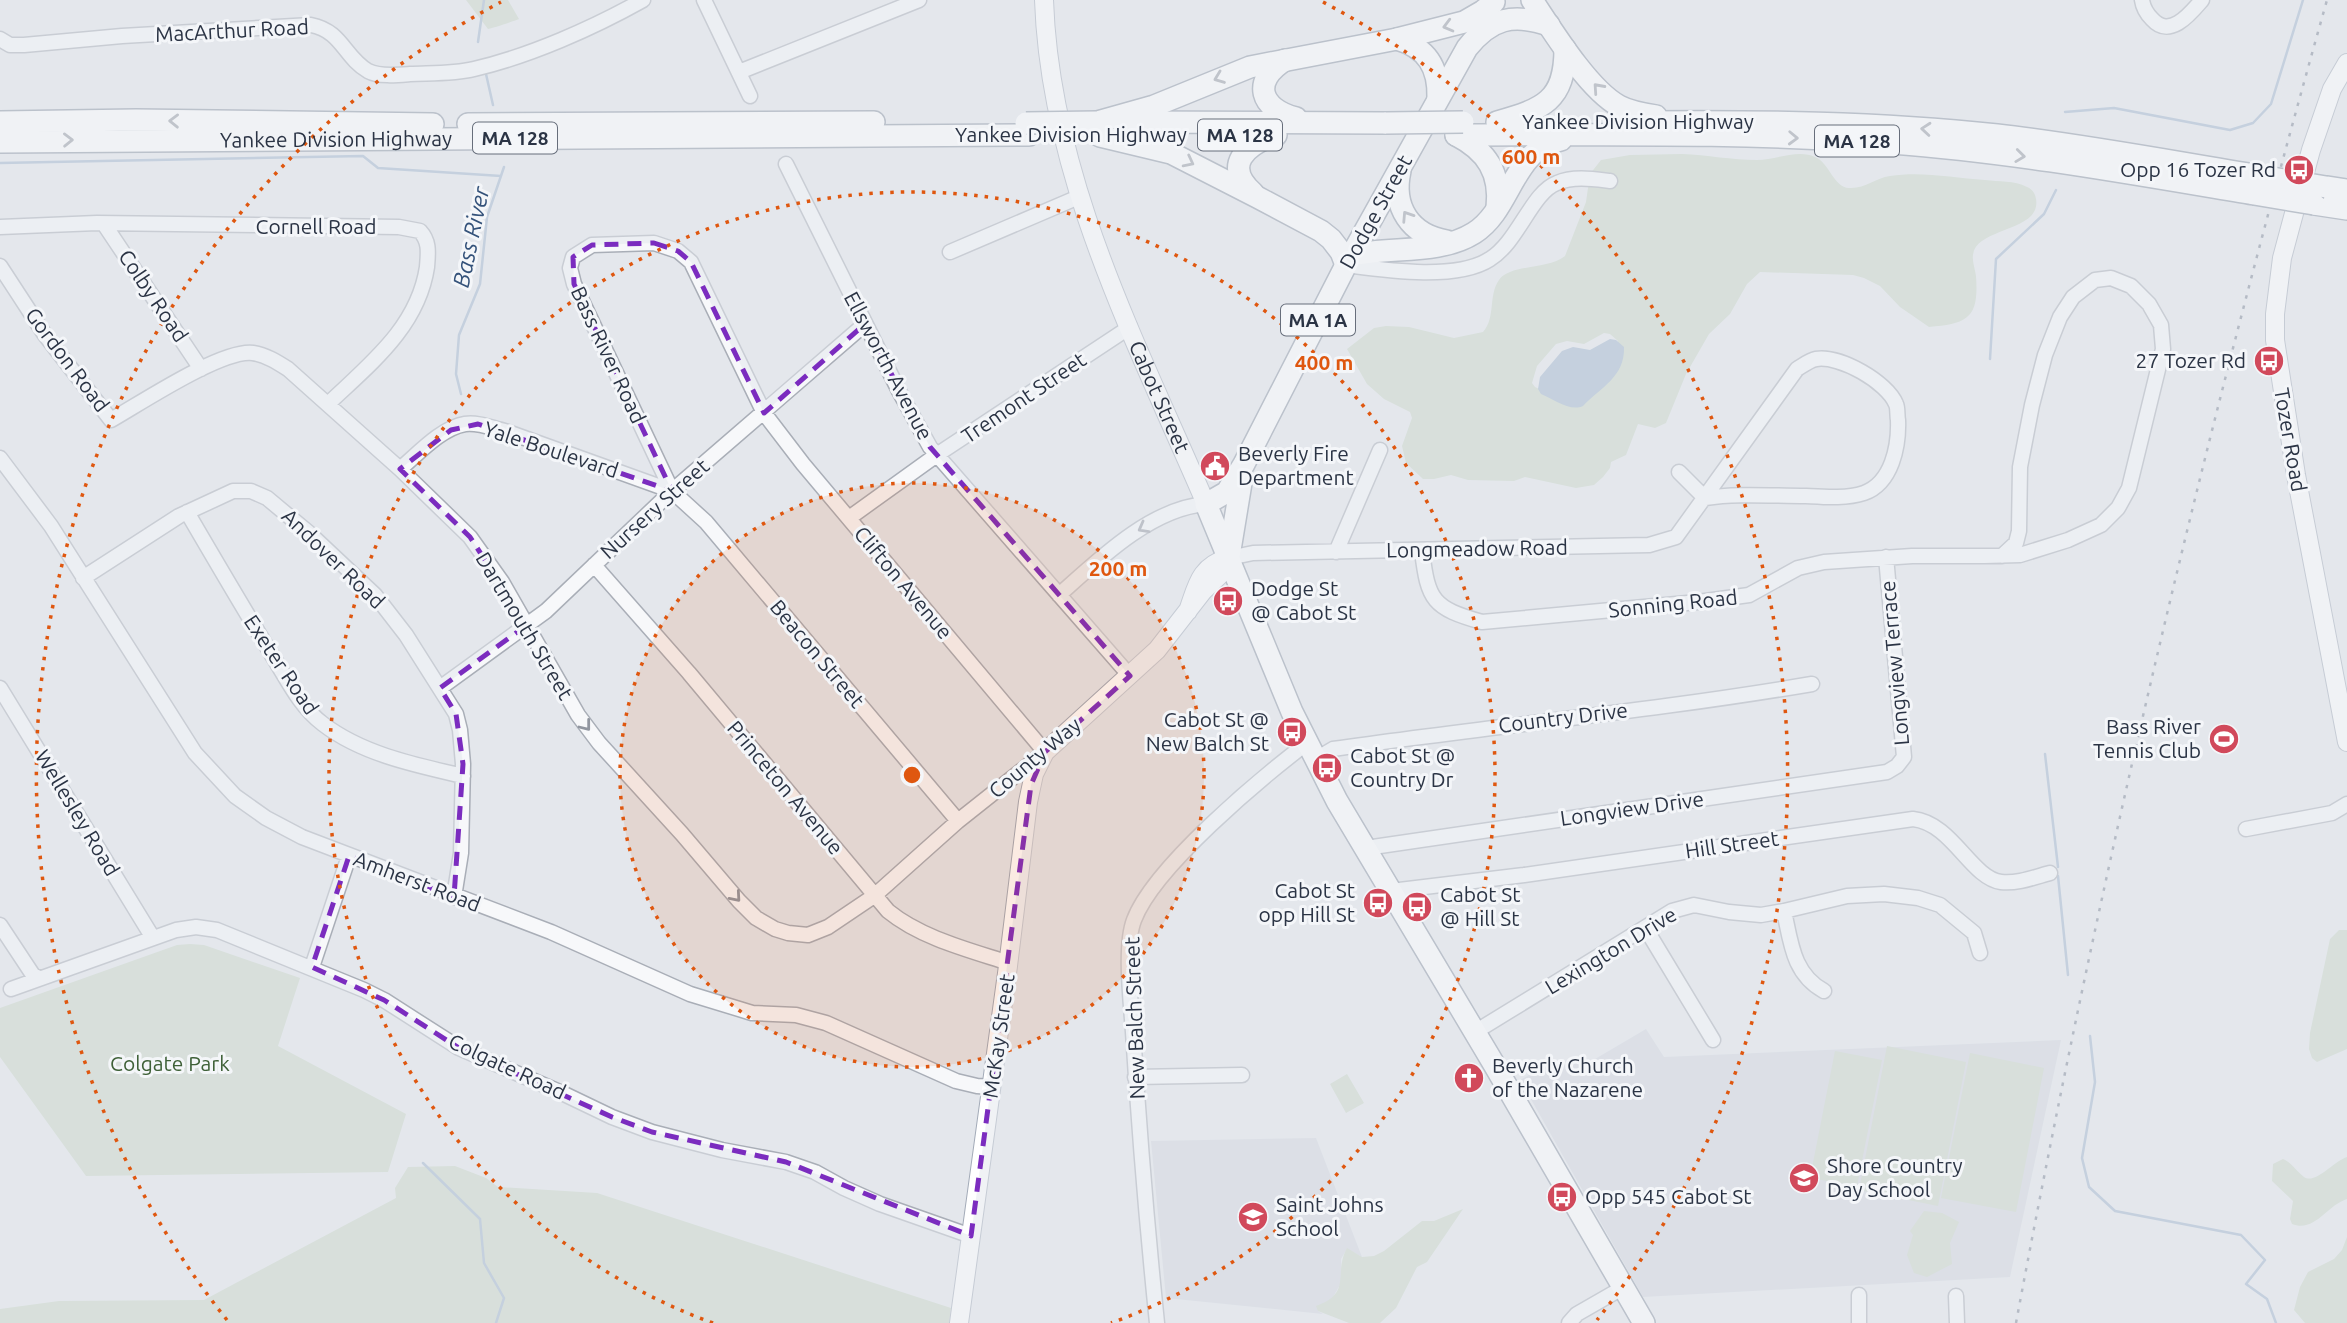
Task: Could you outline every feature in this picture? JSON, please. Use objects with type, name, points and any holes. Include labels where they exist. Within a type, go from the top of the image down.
[{"type":"highway","points":[[1532,0],[1565,49],[1597,88],[1619,106],[1645,114],[1707,121]]},
{"type":"highway","points":[[1099,129],[1250,67],[1397,39],[1464,22],[1494,1]]},
{"type":"highway","points":[[1467,48],[1485,29],[1504,20],[1525,19],[1549,26]]},
{"type":"highway","points":[[1397,39],[1417,47],[1430,60],[1437,77],[1438,98]]},
{"type":"highway","name":"Dodge Street","points":[[1206,504],[1227,492],[1244,464],[1371,218],[1467,48]]},
{"type":"highway","points":[[1497,122],[1538,109],[1555,95],[1564,72],[1565,49]]},
{"type":"highway","points":[[1284,60],[1265,79],[1264,96],[1268,103],[1282,114],[1318,122]]},
{"type":"highway","name":"Yankee Division Highway","points":[[0,122],[136,120],[411,124],[775,121],[1028,129]]},
{"type":"highway","name":"Yankee Division Highway","points":[[0,142],[1099,129],[1318,122],[1383,129]]},
{"type":"highway","name":"Yankee Division Highway","points":[[1459,129],[1497,122],[1852,123],[1998,135],[2257,186]]},
{"type":"highway","points":[[1099,129],[1171,153],[1257,197],[1321,231],[1349,260],[1452,242],[1473,234],[1497,208],[1525,162],[1538,148],[1555,141],[1599,135]]},
{"type":"highway","name":"Yankee Division Highway","points":[[1099,129],[1276,135],[1383,129],[1459,129],[1913,144],[2333,193],[2347,209]]},
{"type":"highway","points":[[1459,129],[1491,164],[1497,184],[1497,208]]},
{"type":"highway","points":[[1257,197],[1241,179],[1239,163],[1242,155],[1254,143],[1276,135]]},
{"type":"highway","points":[[1401,164],[1398,179],[1399,202],[1409,223],[1428,236],[1452,242]]},
{"type":"highway","points":[[1321,231],[1343,234],[1353,231],[1371,218]]},
{"type":"highway","name":"Dodge Street","points":[[1228,558],[1244,464]]},
{"type":"highway","name":"Cabot Street","points":[[1206,504],[1292,712],[1311,751],[1644,1323]]},
{"type":"main road","name":"Cabot Street","points":[[1044,0],[1048,66],[1096,246],[1206,504]]},
{"type":"main road","name":"Dodge Street","points":[[1467,48],[1494,1]]},
{"type":"main road","name":"Tozer Road","points":[[2347,63],[2332,89],[2311,150],[2282,258],[2275,314],[2275,340],[2296,475],[2347,741]]},
{"type":"main road","name":"County Way","points":[[1045,752],[1163,644],[1188,611],[1206,568],[1228,558]]},
{"type":"main road","name":"McKay Street","points":[[960,1323],[1031,785],[1045,752]]},
{"type":"street","name":"MacArthur Road","points":[[0,39],[10,45],[24,46],[122,36],[311,25],[323,27],[333,34],[368,71],[399,75],[445,73],[472,69],[530,50],[588,27],[643,0]]},
{"type":"street","points":[[704,0],[750,96]]},
{"type":"street","points":[[739,72],[919,0]]},
{"type":"street","points":[[2142,0],[2142,5],[2150,17],[2158,25],[2168,27],[2179,23],[2202,0]]},
{"type":"street","name":"Ellsworth Avenue","points":[[786,164],[899,391],[930,447],[1130,676]]},
{"type":"street","points":[[1349,260],[1405,271],[1444,271],[1480,264],[1504,248],[1539,197],[1550,186],[1570,180],[1610,181]]},
{"type":"street","points":[[950,251],[1081,196]]},
{"type":"street","name":"Cornell Road","points":[[0,227],[104,223],[399,227],[420,231],[428,243],[428,255],[421,296],[411,316],[374,360],[328,403]]},
{"type":"street","name":"Colby Road","points":[[104,223],[201,369]]},
{"type":"street","name":"Bass River Road","points":[[672,491],[574,284],[570,268],[578,251],[592,245],[654,243],[678,251],[691,262],[764,413]]},
{"type":"street","name":"Gordon Road","points":[[0,266],[45,335],[111,419]]},
{"type":"street","name":"Sonning Road","points":[[1422,551],[1430,593],[1439,605],[1457,615],[1482,622],[1749,595],[1798,568],[1824,562],[1886,557],[2002,556],[2020,555],[2068,540],[2101,525],[2118,508],[2129,488],[2163,349],[2161,325],[2149,304],[2131,286],[2111,278],[2095,280],[2073,297],[2060,317],[2045,355],[2032,405],[2021,467],[2019,531],[2016,544],[2002,556]]},
{"type":"street","name":"Nursery Street","points":[[440,688],[546,611],[672,491],[865,324]]},
{"type":"street","name":"Tremont Street","points":[[849,518],[938,454],[1130,327]]},
{"type":"street","name":"Dartmouth Street","points":[[111,419],[226,357],[252,353],[269,357],[288,369],[328,403],[470,537],[502,582],[578,715],[599,743],[756,918],[788,933],[808,935],[828,927],[874,896]]},
{"type":"street","name":"Longmeadow Road","points":[[1228,558],[1254,552],[1649,545],[1676,537],[1704,498],[1797,369],[1815,359],[1835,361],[1860,370],[1881,386],[1897,405],[1898,430],[1893,460],[1881,481],[1864,492],[1829,497],[1726,495],[1704,498]]},
{"type":"street","name":"Clifton Avenue","points":[[764,413],[1045,752]]},
{"type":"street","name":"Yale Boulevard","points":[[400,469],[451,430],[465,424],[478,424],[505,431],[672,491]]},
{"type":"street","points":[[1336,552],[1380,450]]},
{"type":"street","name":"Amherst Road","points":[[0,458],[51,526],[195,753],[236,796],[266,818],[302,837],[551,932],[722,1006],[752,1013],[796,1015],[826,1023],[956,1080],[992,1087]]},
{"type":"street","points":[[1679,472],[1704,498]]},
{"type":"street","name":"Andover Road","points":[[83,578],[187,512],[233,491],[251,491],[267,498],[375,595],[406,635],[456,714],[460,730],[463,776],[461,853],[454,897]]},
{"type":"street","name":"Beacon Street","points":[[672,491],[706,522],[958,821]]},
{"type":"street","points":[[1059,596],[1100,558],[1138,531],[1188,505],[1206,504]]},
{"type":"street","name":"Exeter Road","points":[[187,512],[238,601],[305,708],[322,724],[346,740],[381,754],[463,776]]},
{"type":"street","name":"Longview Terrace","points":[[1886,557],[1904,757],[1897,766]]},
{"type":"street","name":"Princeton Avenue","points":[[594,565],[697,683],[874,896],[902,922],[948,942],[1009,963]]},
{"type":"street","name":"Country Drive","points":[[1311,751],[1736,697],[1812,684]]},
{"type":"street","name":"Wellesley Road","points":[[0,688],[153,938]]},
{"type":"street","name":"New Balch Street","points":[[1157,1323],[1135,1077],[1130,936],[1138,911],[1151,890],[1179,857],[1233,806],[1311,751]]},
{"type":"street","name":"County Way","points":[[874,896],[958,821],[1045,752]]},
{"type":"street","name":"Longview Drive","points":[[1366,848],[1887,772],[1897,766]]},
{"type":"street","points":[[2246,829],[2332,813],[2347,804]]},
{"type":"street","name":"Hill Street","points":[[1391,891],[1524,875],[1913,819],[1931,824],[1998,882],[2014,883],[2050,873]]},
{"type":"street","points":[[312,967],[349,856]]},
{"type":"street","name":"Lexington Drive","points":[[1475,1032],[1672,911],[1693,905],[1760,915],[1847,896],[1884,894],[1918,898],[1940,905],[1974,933],[1980,953]]},
{"type":"street","points":[[1784,911],[1793,953],[1811,984],[1825,991]]},
{"type":"street","points":[[0,925],[33,975],[39,978]]},
{"type":"street","name":"Colgate Road","points":[[11,989],[176,930],[196,927],[217,930],[312,967],[384,1000],[459,1048],[612,1117],[652,1132],[722,1150],[786,1162],[815,1172],[880,1203],[971,1236]]},
{"type":"street","points":[[1646,929],[1713,1040]]},
{"type":"street","points":[[1135,1077],[1242,1075]]},
{"type":"street","points":[[1569,1323],[1577,1314],[1624,1287]]},
{"type":"street","points":[[1859,1295],[1859,1323]]},
{"type":"street","points":[[1956,1296],[1957,1323]]},
{"type":"highlighted area","points":[[654,243],[678,251],[691,262],[764,413],[865,324],[930,447],[1130,676],[1045,752],[1031,785],[971,1236],[786,1162],[652,1132],[612,1117],[459,1048],[384,1000],[312,967],[349,856],[454,897],[463,764],[456,714],[440,688],[527,625],[470,537],[400,469],[451,430],[478,424],[672,491],[574,284],[573,257],[592,245]]},
{"type":"shaded area","name":"Shore Country Day School","points":[[1646,1029],[1664,1057],[2061,1040],[2010,1277],[1643,1297],[1520,1080],[1546,1066],[1590,1062]]},
{"type":"shaded area","name":"Saint Johns School","points":[[1316,1138],[1362,1257],[1347,1249],[1341,1259],[1342,1281],[1332,1299],[1318,1311],[1323,1314],[1166,1298],[1151,1141]]},
{"type":"green space","points":[[466,0],[508,0],[519,19],[488,29]]},
{"type":"green space","points":[[1682,154],[1764,160],[1794,154],[1808,155],[1820,160],[1839,184],[1849,188],[1860,187],[1885,177],[1902,175],[2012,182],[2033,192],[2036,199],[2035,210],[2029,218],[1985,239],[1977,246],[1973,255],[1976,301],[1969,316],[1954,324],[1929,327],[1900,307],[1880,286],[1853,275],[1760,272],[1747,284],[1730,314],[1709,334],[1686,374],[1666,423],[1655,428],[1638,424],[1626,455],[1611,462],[1610,468],[1594,485],[1576,488],[1525,477],[1514,481],[1468,480],[1451,475],[1423,479],[1406,463],[1402,446],[1412,418],[1410,412],[1384,399],[1367,384],[1347,349],[1374,328],[1386,326],[1409,327],[1454,338],[1483,332],[1489,320],[1499,280],[1511,271],[1549,263],[1565,256],[1586,202],[1590,174],[1601,160],[1630,155]],"holes":[[[1604,333],[1610,334],[1618,341],[1618,353],[1566,402],[1532,383],[1537,366],[1556,344],[1567,341],[1584,344]]]},
{"type":"green space","points":[[2339,930],[2347,930],[2347,1049],[2317,1062],[2312,1058],[2309,1049],[2310,1033],[2330,939]]},
{"type":"green space","name":"Colgate Park","points":[[177,945],[204,945],[300,978],[278,1046],[406,1114],[388,1172],[86,1176],[0,1057],[0,1008]]},
{"type":"green space","points":[[1887,1046],[1966,1062],[1938,1206],[1859,1190]]},
{"type":"green space","points":[[1835,1051],[1882,1060],[1857,1186],[1810,1178]]},
{"type":"green space","points":[[1970,1053],[2044,1068],[2016,1212],[1941,1198]]},
{"type":"green space","points":[[1347,1074],[1364,1103],[1346,1113],[1330,1084]]},
{"type":"green space","points":[[2347,1157],[2347,1199],[2314,1222],[2300,1226],[2292,1224],[2290,1219],[2293,1201],[2272,1181],[2273,1164],[2283,1159],[2308,1179]]},
{"type":"green space","points":[[455,1166],[486,1178],[498,1187],[597,1193],[951,1308],[949,1323],[0,1323],[0,1309],[59,1301],[204,1300],[396,1198],[395,1188],[408,1167]]},
{"type":"green space","points":[[1463,1209],[1427,1262],[1417,1267],[1396,1308],[1380,1323],[1349,1323],[1318,1311],[1316,1306],[1327,1301],[1338,1289],[1347,1248],[1362,1257],[1374,1256],[1422,1221],[1434,1221]]},
{"type":"green space","points":[[1924,1211],[1942,1213],[1959,1222],[1950,1243],[1952,1264],[1927,1277],[1914,1273],[1907,1255],[1913,1235],[1910,1231]]},
{"type":"green space","points":[[2347,1237],[2347,1323],[2305,1323],[2294,1310],[2300,1287],[2308,1272],[2334,1259],[2342,1250]]},
{"type":"water","points":[[1610,339],[1616,340],[1624,347],[1621,366],[1611,381],[1583,406],[1567,406],[1541,394],[1538,389],[1540,377],[1562,351],[1573,347],[1590,350]]},
{"type":"waterway","name":"Bass River","points":[[478,42],[484,0]]},
{"type":"waterway","points":[[2065,112],[2114,108],[2230,130],[2253,123],[2271,104],[2303,0]]},
{"type":"waterway","name":"Bass River","points":[[486,74],[493,105]]},
{"type":"waterway","points":[[0,163],[363,156],[378,168],[501,176]]},
{"type":"waterway","name":"Bass River","points":[[461,394],[456,374],[459,335],[480,284],[487,217],[504,167]]},
{"type":"waterway","points":[[1990,359],[1996,259],[2044,214],[2056,190]]},
{"type":"waterway","points":[[2045,754],[2058,867]]},
{"type":"waterway","points":[[2058,876],[2068,975]]},
{"type":"waterway","points":[[2090,1036],[2095,1082],[2082,1158],[2089,1187],[2115,1211],[2241,1235],[2265,1260],[2246,1284],[2267,1299],[2276,1323]]},
{"type":"waterway","name":"Bass River","points":[[423,1163],[480,1219],[484,1263],[504,1298],[496,1323]]},
{"type":"railway","points":[[2016,1323],[2082,990],[2156,658],[2238,328],[2327,0]]},
{"type":"place","name":"Opp 16 Tozer Rd","points":[[2299,170]]},
{"type":"place","name":"27 Tozer Rd","points":[[2269,361]]},
{"type":"place","name":"Beverly Fire Department","points":[[1215,466]]},
{"type":"place","name":"Dodge St @ Cabot St","points":[[1228,601]]},
{"type":"place","name":"Cabot St @ New Balch St","points":[[1292,732]]},
{"type":"place","name":"Bass River Tennis Club","points":[[2224,739]]},
{"type":"place","name":"Cabot St @ Country Dr","points":[[1327,768]]},
{"type":"place","name":"Cabot St opp Hill St","points":[[1378,903]]},
{"type":"place","name":"Cabot St @ Hill St","points":[[1417,907]]},
{"type":"place","name":"Beverly Church of the Nazarene","points":[[1469,1078]]},
{"type":"place","name":"Shore Country Day School","points":[[1804,1178]]},
{"type":"place","name":"Opp 545 Cabot St","points":[[1562,1197]]},
{"type":"place","name":"Saint Johns School","points":[[1253,1217]]}]
